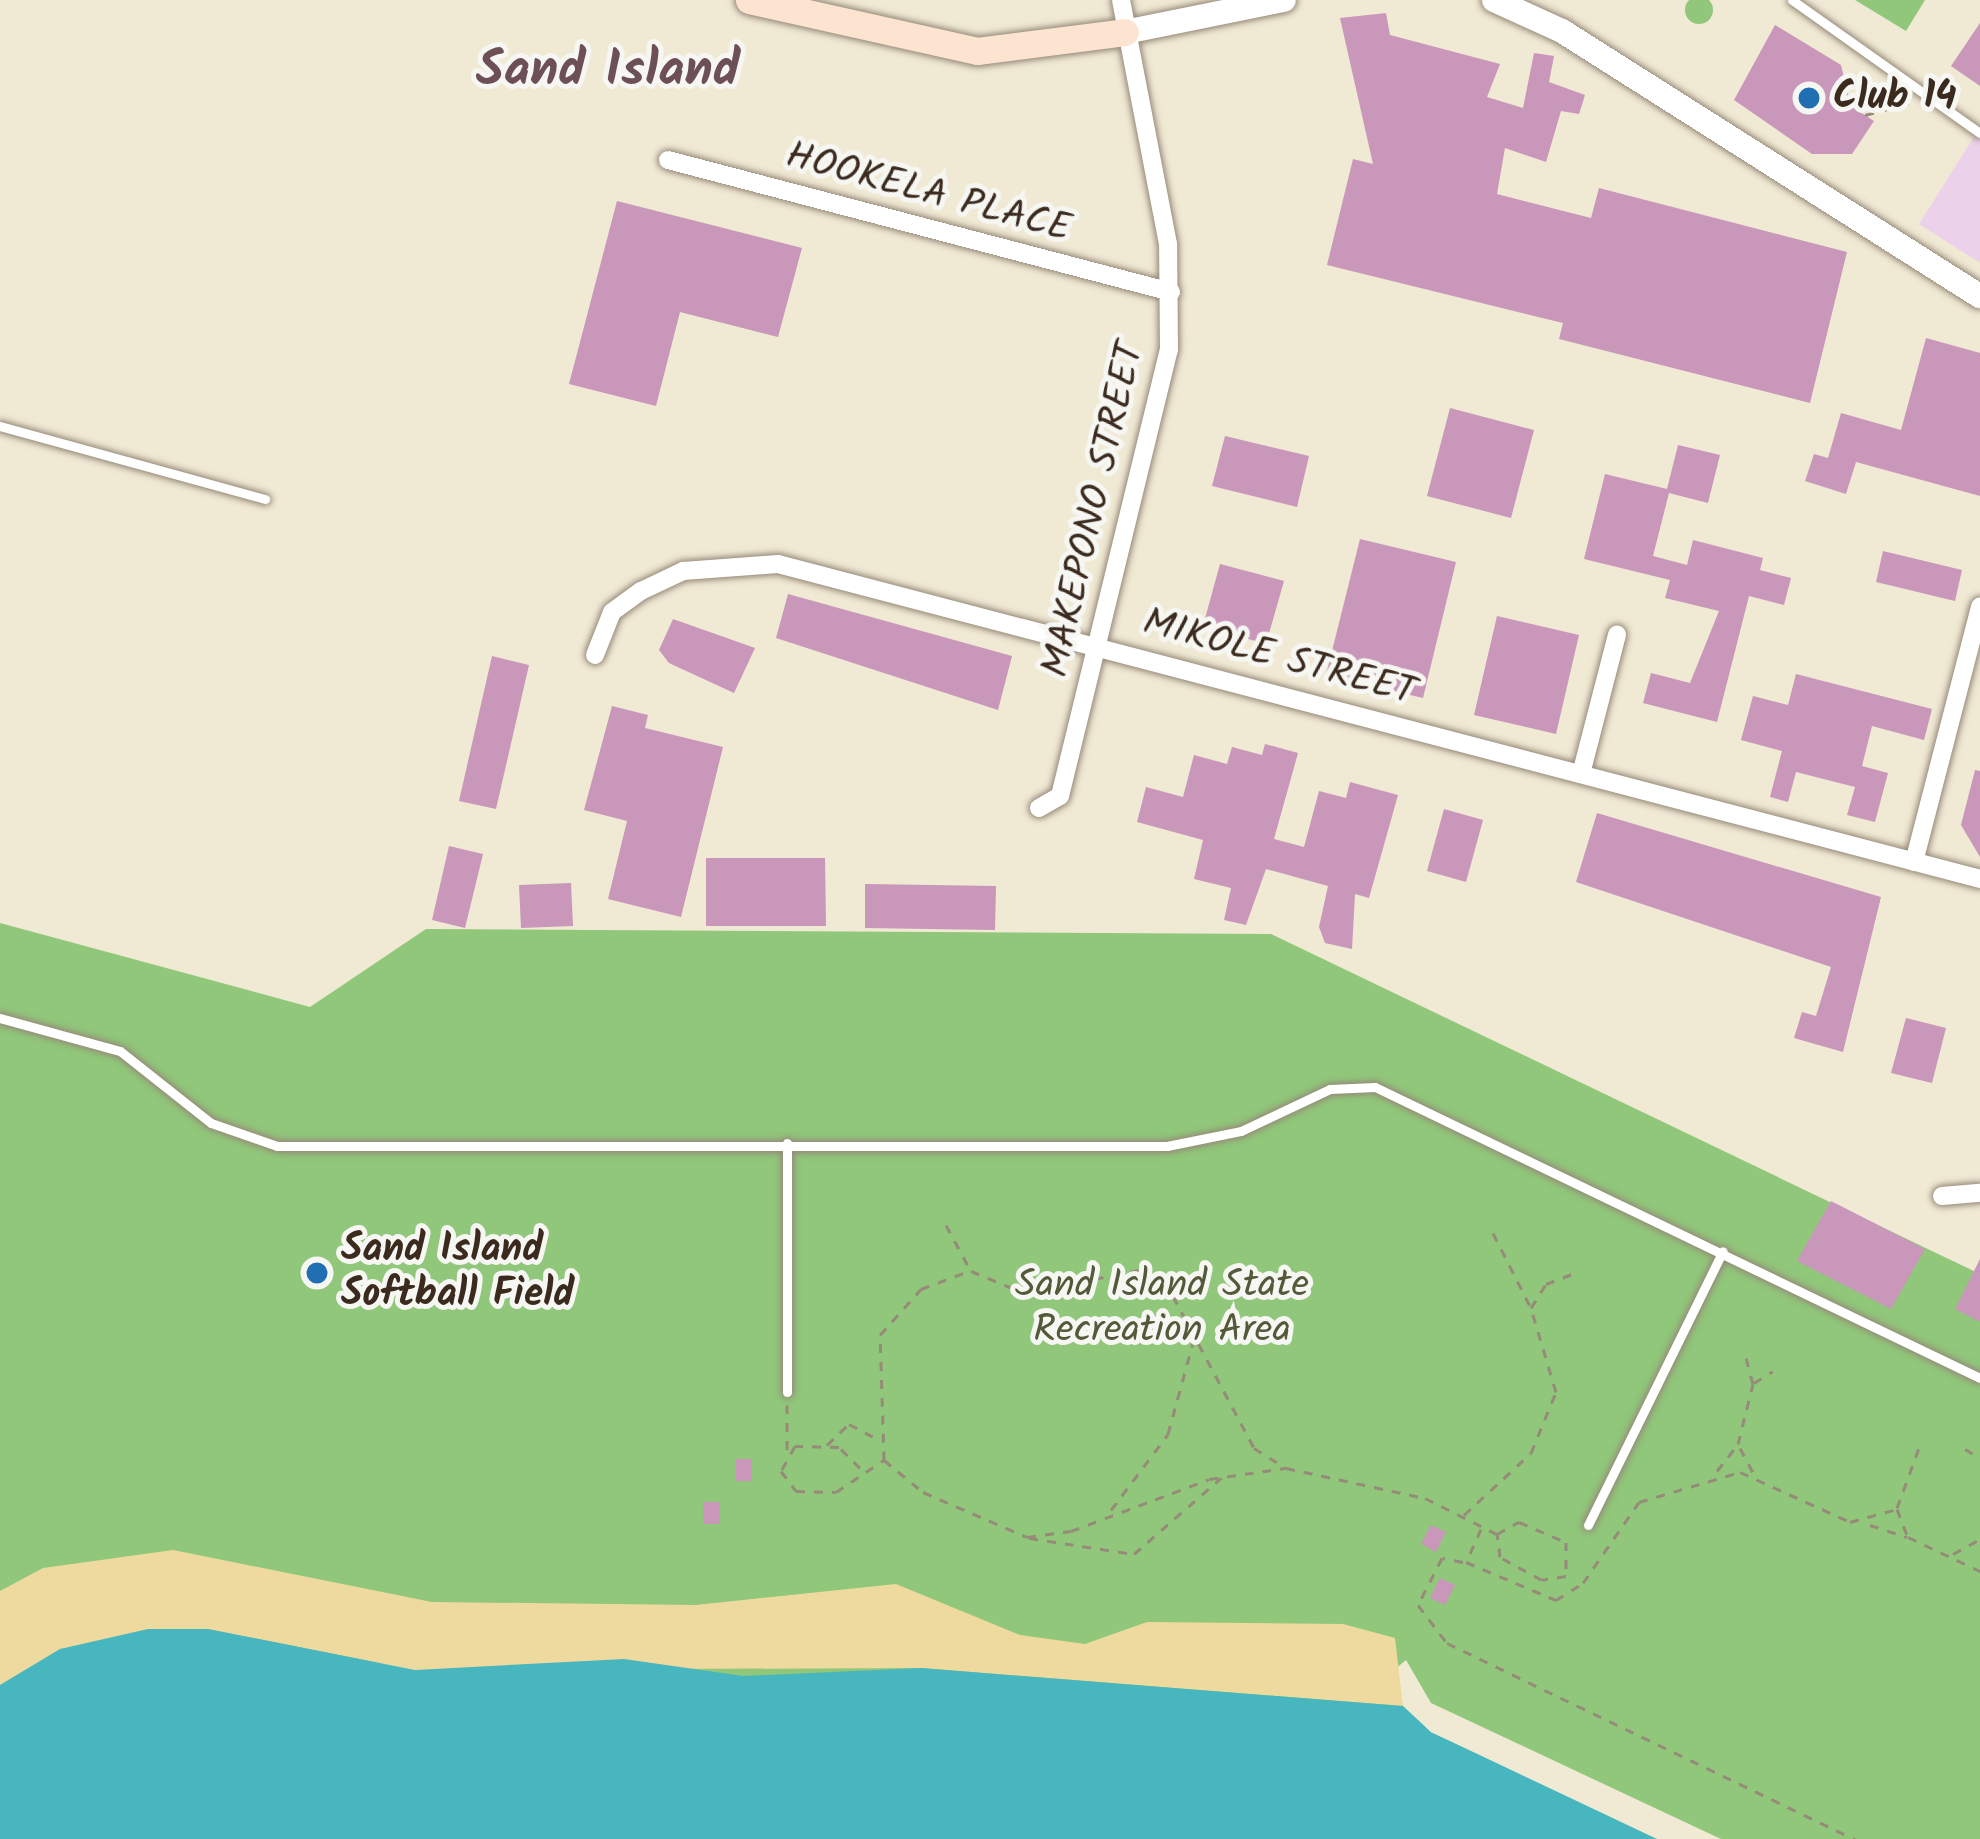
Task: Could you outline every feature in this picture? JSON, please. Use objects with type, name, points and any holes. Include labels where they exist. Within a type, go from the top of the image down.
[{"type":"main road","points":[[749,0],[977,52],[1125,32]]},
{"type":"street","name":"MAKEPONO STREET","points":[[1039,808],[1060,796],[1169,350],[1171,292],[1121,0]]},
{"type":"street","points":[[1125,32],[1285,0]]},
{"type":"street","points":[[1494,0],[1562,31],[1980,296]]},
{"type":"street","name":"HOOKELA PLACE","points":[[668,160],[1171,292]]},
{"type":"street","name":"MIKOLE STREET","points":[[595,656],[612,612],[640,591],[725,563],[778,564],[1980,879]]},
{"type":"street","points":[[1914,862],[1980,606]]},
{"type":"street","points":[[1582,774],[1617,635]]},
{"type":"street","points":[[1942,1196],[1980,1193]]},
{"type":"lane","points":[[1792,0],[1980,134]]},
{"type":"lane","points":[[0,426],[265,499]]},
{"type":"lane","points":[[0,1018],[134,1057],[211,1123],[260,1143],[1186,1144],[1315,1094],[1376,1087],[1980,1378]]},
{"type":"lane","points":[[787,1143],[787,1392]]},
{"type":"lane","points":[[1588,1525],[1723,1251]]},
{"type":"path","points":[[1865,115],[1915,102]]},
{"type":"path","points":[[946,1225],[971,1270]]},
{"type":"path","points":[[1463,1516],[1475,1496],[1519,1472],[1556,1392],[1531,1308],[1492,1233]]},
{"type":"path","points":[[1222,1477],[1133,1554],[1027,1537],[923,1492],[884,1460],[875,1438],[880,1335],[921,1289],[971,1270],[1041,1294],[1139,1270],[1173,1297],[1244,1437],[1286,1468]]},
{"type":"path","points":[[1531,1308],[1546,1283],[1574,1273]]},
{"type":"path","points":[[1106,1516],[1168,1434],[1194,1339]]},
{"type":"path","points":[[1746,1358],[1753,1384],[1738,1444],[1716,1472],[1628,1510],[1587,1577],[1542,1600],[1466,1562],[1442,1558],[1418,1605],[1447,1643],[1855,1839]]},
{"type":"path","points":[[1753,1384],[1773,1371]]},
{"type":"path","points":[[787,1392],[787,1452],[782,1471],[796,1491],[848,1489],[860,1468],[884,1460]]},
{"type":"path","points":[[787,1452],[827,1447],[849,1424],[875,1438]]},
{"type":"path","points":[[1738,1444],[1756,1477]]},
{"type":"path","points":[[1908,1537],[1897,1509],[1920,1444]]},
{"type":"path","points":[[827,1447],[860,1468]]},
{"type":"path","points":[[1965,1449],[1980,1458]]},
{"type":"path","points":[[1027,1537],[1222,1477],[1286,1468],[1378,1482],[1498,1534],[1520,1522],[1566,1542],[1570,1568]]},
{"type":"path","points":[[1716,1472],[1756,1477],[1980,1571]]},
{"type":"path","points":[[1869,1524],[1897,1509]]},
{"type":"path","points":[[1466,1562],[1482,1528]]},
{"type":"path","points":[[1498,1534],[1500,1557],[1542,1580],[1570,1568]]},
{"type":"path","points":[[1951,1555],[1980,1539]]},
{"type":"path","points":[[1570,1568],[1587,1577]]},
{"type":"shaded area","points":[[1980,133],[1980,263],[1919,224]]},
{"type":"green space","points":[[1699,-4],[1709,0],[1713,10],[1709,20],[1699,24],[1689,20],[1685,10],[1689,0]]},
{"type":"green space","points":[[1855,0],[1925,0],[1906,31]]},
{"type":"green space","name":"Sand Island State Recreation Area","points":[[0,923],[310,1007],[426,929],[1271,934],[1980,1274],[1980,1839],[1721,1839],[1431,1703],[1406,1660],[1394,1670],[1403,1706],[60,1649],[0,1685]]},
{"type":"sand","points":[[173,1550],[432,1602],[696,1605],[896,1584],[1020,1635],[1085,1644],[1147,1622],[1343,1624],[1395,1638],[1403,1706],[921,1668],[415,1670],[207,1629],[60,1649],[0,1685],[0,1591],[43,1568]]},
{"type":"water","points":[[148,1629],[208,1629],[415,1670],[624,1659],[743,1676],[921,1668],[1403,1706],[1431,1732],[1657,1839],[0,1839],[0,1685],[60,1649]]},
{"type":"pier","points":[[1401,1700],[1434,1727],[1663,1839],[1431,1732]]},
{"type":"building","points":[[1386,13],[1390,35],[1500,64],[1487,97],[1523,108],[1534,53],[1554,56],[1549,82],[1585,95],[1579,114],[1561,111],[1546,162],[1505,148],[1497,194],[1591,218],[1599,188],[1847,252],[1810,403],[1559,339],[1563,323],[1327,265],[1353,159],[1373,164],[1340,18]]},
{"type":"building","points":[[1980,23],[1980,86],[1951,66]]},
{"type":"building","name":"Club 14","points":[[1775,25],[1841,65],[1851,106],[1874,121],[1852,154],[1812,154],[1734,100]]},
{"type":"building","points":[[617,201],[802,248],[778,337],[680,312],[656,406],[569,384]]},
{"type":"building","points":[[1926,338],[1980,353],[1980,496],[1856,462],[1846,494],[1805,481],[1814,454],[1828,458],[1841,413],[1901,430]]},
{"type":"building","points":[[1450,408],[1534,430],[1511,518],[1427,496]]},
{"type":"building","points":[[1225,436],[1309,456],[1297,507],[1212,486]]},
{"type":"building","points":[[1678,445],[1720,455],[1708,503],[1669,493],[1653,556],[1687,565],[1693,540],[1763,558],[1760,570],[1791,578],[1784,605],[1749,596],[1717,722],[1643,703],[1651,673],[1690,683],[1719,611],[1665,598],[1670,580],[1584,559],[1605,474],[1667,489]]},
{"type":"building","points":[[1360,539],[1456,562],[1423,698],[1326,675]]},
{"type":"building","points":[[1883,551],[1962,570],[1955,601],[1876,582]]},
{"type":"building","points":[[1220,564],[1284,581],[1266,644],[1203,626]]},
{"type":"building","points":[[788,594],[1012,656],[998,710],[776,638]]},
{"type":"building","points":[[1497,616],[1579,635],[1556,734],[1474,715]]},
{"type":"building","points":[[673,619],[755,648],[734,693],[669,663],[659,650]]},
{"type":"building","points":[[492,656],[529,665],[496,809],[459,801]]},
{"type":"building","points":[[1796,674],[1932,709],[1924,740],[1872,726],[1862,766],[1888,773],[1875,822],[1847,815],[1855,787],[1796,772],[1788,802],[1770,797],[1782,751],[1741,740],[1753,696],[1788,705]]},
{"type":"building","points":[[612,706],[648,715],[645,728],[723,747],[681,917],[608,899],[627,821],[584,810]]},
{"type":"building","points":[[1265,744],[1298,753],[1274,839],[1304,847],[1319,791],[1346,798],[1350,782],[1398,795],[1369,898],[1355,894],[1352,949],[1325,943],[1319,927],[1328,886],[1266,869],[1246,925],[1224,920],[1231,888],[1194,879],[1203,840],[1137,822],[1146,787],[1183,797],[1194,755],[1227,764],[1232,747],[1262,755]]},
{"type":"building","points":[[1975,770],[1980,771],[1980,857],[1961,825]]},
{"type":"building","points":[[1444,809],[1483,820],[1466,882],[1427,871]]},
{"type":"building","points":[[1597,813],[1881,897],[1843,1052],[1794,1038],[1802,1012],[1816,1016],[1831,967],[1576,882]]},
{"type":"building","points":[[449,846],[483,854],[465,928],[432,920]]},
{"type":"building","points":[[706,858],[825,858],[826,926],[706,926]]},
{"type":"building","points":[[571,883],[573,926],[521,928],[519,885]]},
{"type":"building","points":[[865,884],[996,886],[995,930],[865,928]]},
{"type":"building","points":[[1906,1018],[1946,1028],[1932,1083],[1891,1073]]},
{"type":"building","points":[[1831,1201],[1925,1249],[1891,1309],[1797,1261]]},
{"type":"building","points":[[1980,1259],[1980,1322],[1955,1309]]},
{"type":"building","points":[[736,1459],[752,1459],[752,1481],[736,1481]]},
{"type":"building","points":[[703,1502],[720,1502],[720,1524],[703,1524]]},
{"type":"building","points":[[1431,1525],[1446,1532],[1436,1552],[1421,1544]]},
{"type":"building","points":[[1440,1578],[1455,1585],[1445,1605],[1430,1598]]},
{"type":"place","name":"Club 14","points":[[1809,98]]},
{"type":"place","name":"Sand Island Softball Field","points":[[317,1273]]},
{"type":"district","name":"Sand Island","points":[[608,72]]}]
